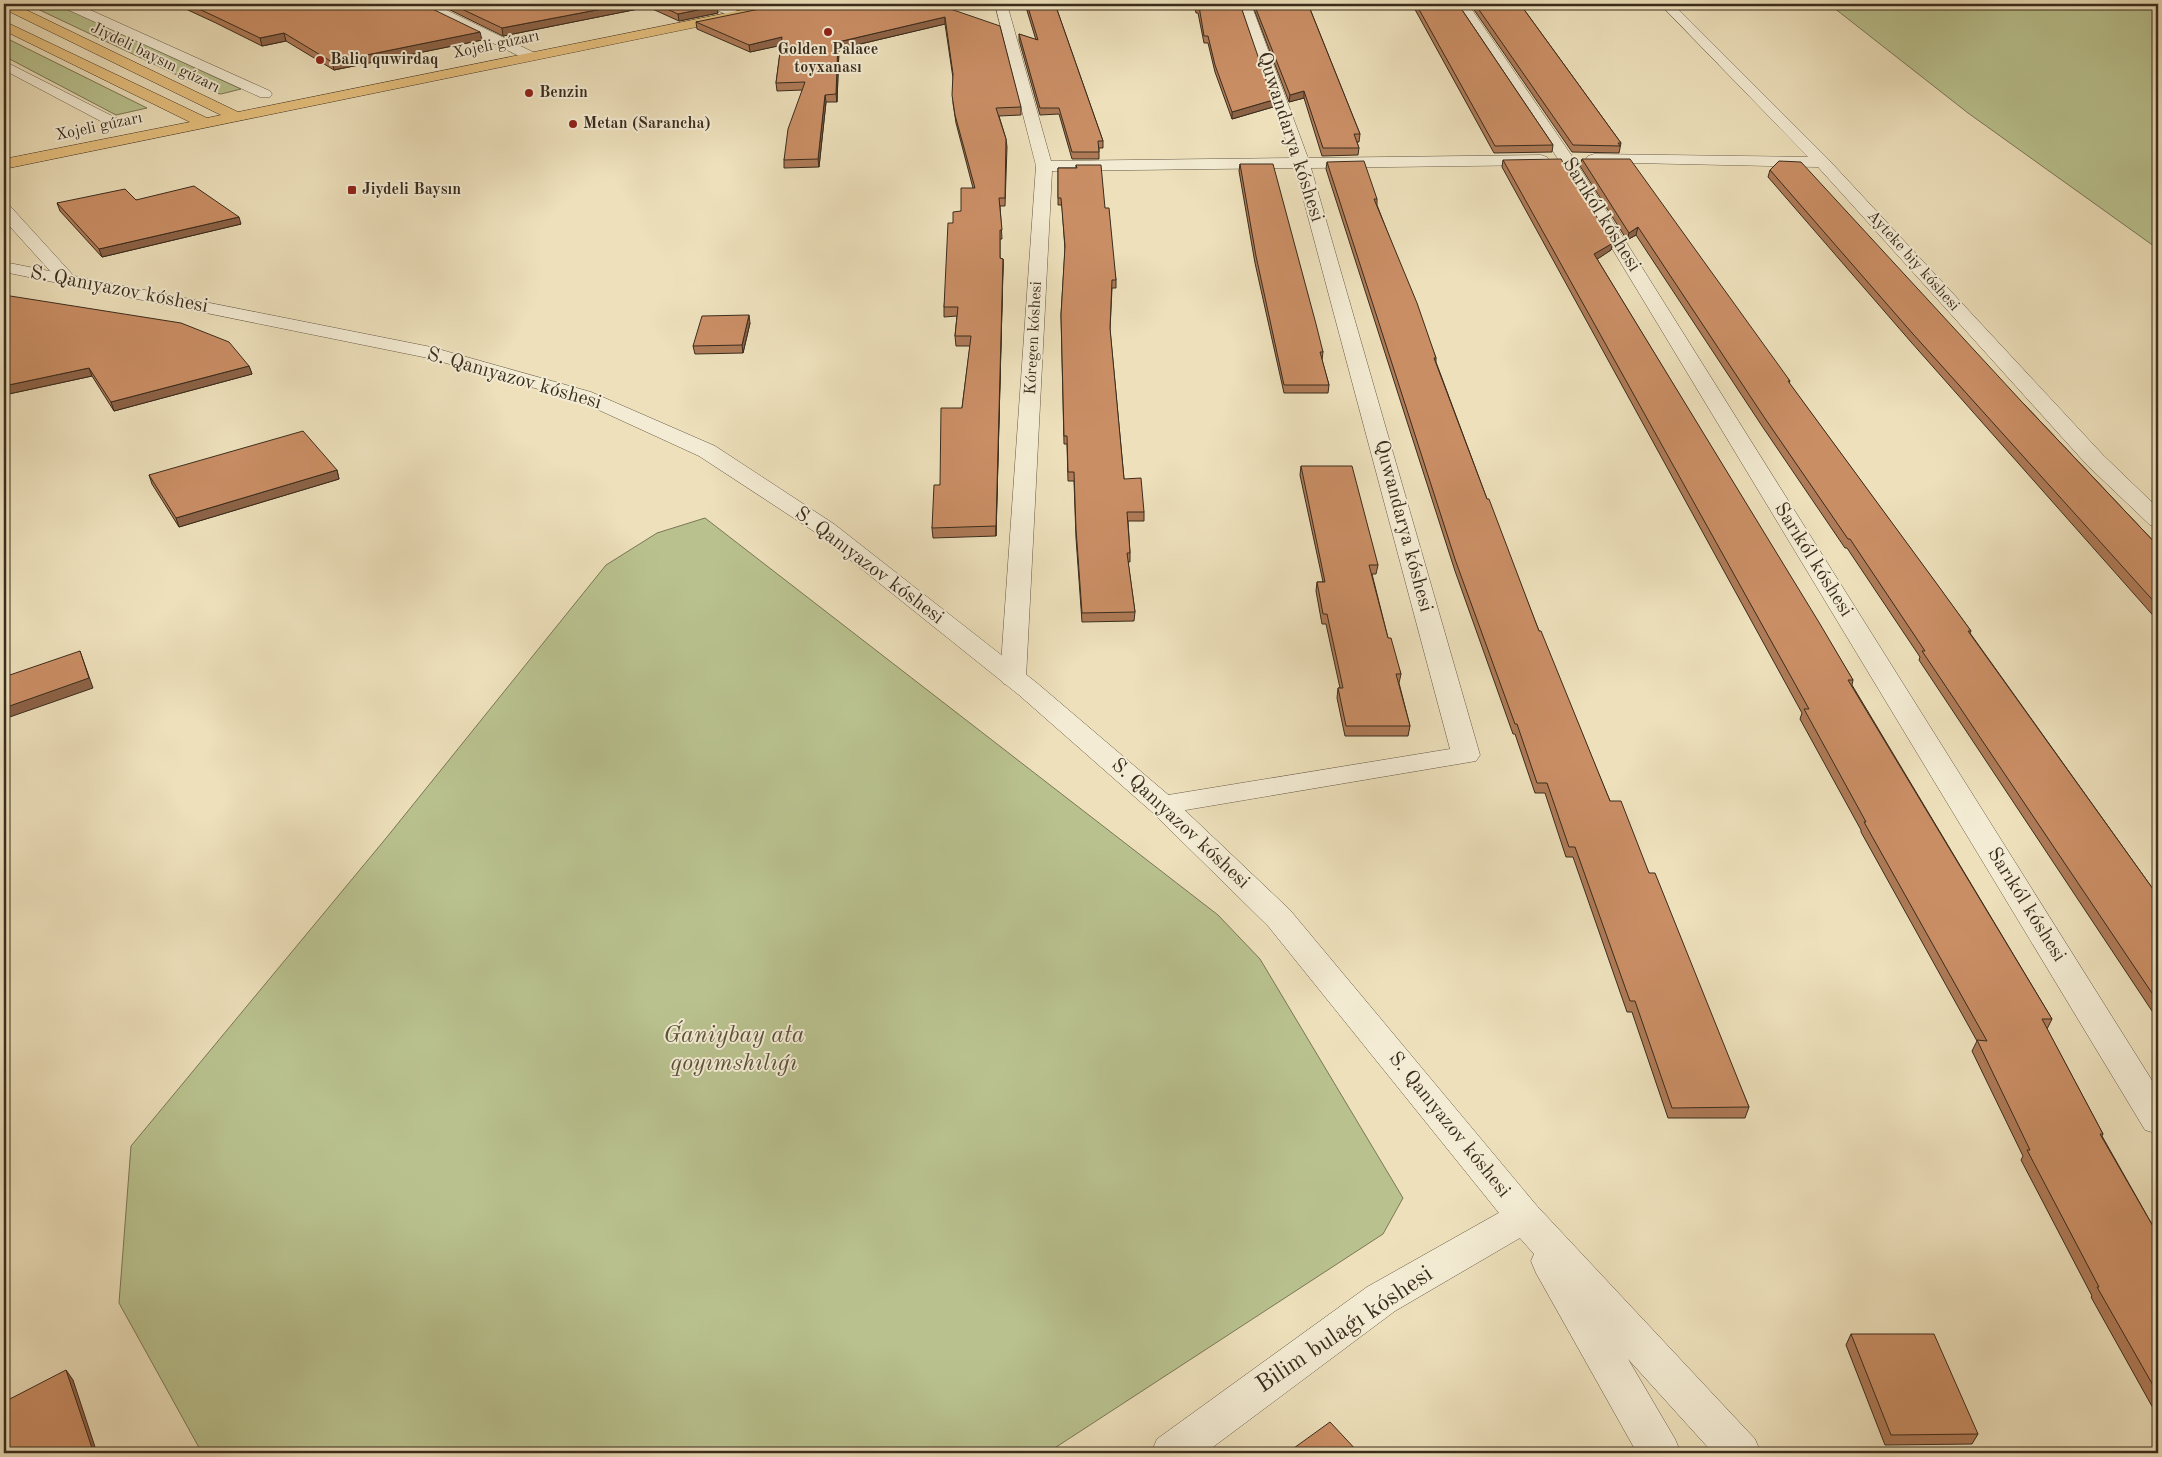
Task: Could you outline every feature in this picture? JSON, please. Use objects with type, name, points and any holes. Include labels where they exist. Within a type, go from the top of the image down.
[{"type":"main road","name":"Jiydeli baysın gúzarı","points":[[4,4],[237,117]]},
{"type":"main road","name":"Xojeli gúzarı","points":[[4,164],[789,4]]},
{"type":"main road","name":"Jiydeli baysın gúzarı","points":[[4,25],[205,124]]},
{"type":"street","points":[[67,4],[265,94]]},
{"type":"street","points":[[425,4],[530,56]]},
{"type":"street","points":[[715,4],[737,14]]},
{"type":"street","name":"Kóregen kóshesi","points":[[1001,4],[1044,166],[1014,678]]},
{"type":"street","name":"Quwandarya kóshesi","points":[[1162,805],[1466,755],[1302,163],[1246,4]]},
{"type":"street","name":"Sarıkól kóshesi","points":[[1462,4],[1566,159],[2158,1120]]},
{"type":"street","name":"Ayteke biy kóshesi","points":[[1666,4],[1822,162],[2095,460],[2158,520]]},
{"type":"street","points":[[4,65],[112,122]]},
{"type":"street","points":[[1044,166],[1566,159],[1822,162]]},
{"type":"street","points":[[4,210],[66,278]]},
{"type":"street","name":"S. Qanıyazov kóshesi","points":[[4,267],[431,353],[584,396],[714,455],[826,529],[1014,678],[1162,805],[1279,918],[1524,1216],[1740,1453]]},
{"type":"street","name":"S. Qanıyazov kóshesi","points":[[1524,1216],[1660,1453]]},
{"type":"street","name":"Bilim bulaǵı kóshesi","points":[[1172,1453],[1381,1299],[1524,1216]]},
{"type":"green space","points":[[27,4],[56,4],[241,89],[221,94],[215,93]]},
{"type":"green space","points":[[1829,4],[2158,4],[2158,249],[1968,113]]},
{"type":"green space","points":[[4,37],[147,108],[116,115],[4,56]]},
{"type":"green space","name":"Ǵaniybay ata qoyımshılıǵı","points":[[705,518],[1218,915],[1260,959],[1403,1198],[1383,1234],[1047,1453],[202,1453],[119,1303],[131,1146],[387,837],[606,565],[657,533]]},
{"type":"building","points":[[188,4],[422,4],[480,32],[332,62],[284,33],[260,38]]},
{"type":"building","points":[[451,4],[628,4],[502,28]]},
{"type":"building","points":[[656,4],[714,4],[717,6],[678,14]]},
{"type":"building","points":[[784,4],[936,4],[1000,26],[1021,107],[996,108],[1006,139],[1005,198],[999,198],[1002,230],[1000,230],[1000,258],[1003,259],[996,526],[932,528],[934,485],[940,485],[941,408],[962,408],[971,336],[955,336],[958,307],[944,307],[948,223],[953,223],[953,212],[961,211],[961,188],[975,188],[955,115],[952,95],[953,74],[945,17],[838,42],[836,94],[825,95],[818,159],[784,160],[788,129],[805,82],[776,83],[782,37],[749,45],[696,22]]},
{"type":"building","points":[[1027,4],[1055,4],[1103,141],[1098,141],[1099,152],[1072,152],[1059,108],[1040,108],[1019,34],[1038,40]]},
{"type":"building","points":[[1195,4],[1240,4],[1273,100],[1232,112],[1215,65],[1208,36],[1204,36],[1199,6]]},
{"type":"building","points":[[1254,4],[1308,4],[1360,134],[1354,134],[1359,148],[1323,148],[1304,91],[1290,95]]},
{"type":"building","points":[[1416,4],[1458,4],[1553,145],[1495,146]]},
{"type":"building","points":[[1475,4],[1520,4],[1621,143],[1618,143],[1620,146],[1573,145]]},
{"type":"building","points":[[1561,159],[1613,243],[1594,254],[1820,624],[1853,680],[1848,680],[2052,1019],[2042,1019],[2103,1134],[2100,1134],[2158,1235],[2158,1394],[2097,1287],[2099,1287],[2027,1150],[2030,1150],[1977,1040],[1987,1041],[1864,822],[1866,822],[1804,709],[1809,709],[1503,160]]},
{"type":"building","points":[[1582,159],[1630,159],[1790,381],[1788,381],[1971,631],[1968,631],[2158,896],[2158,1002],[1922,651],[1925,651],[1850,539],[1848,539],[1764,417],[1638,227],[1629,233]]},
{"type":"building","points":[[1364,161],[1377,199],[1374,199],[1417,303],[1436,358],[1434,358],[1539,631],[1541,631],[1610,801],[1621,801],[1649,873],[1655,873],[1749,1107],[1672,1108],[1635,1001],[1630,1001],[1575,847],[1569,847],[1547,783],[1537,783],[1517,724],[1515,724],[1456,562],[1327,162]]},
{"type":"building","points":[[1779,161],[1801,162],[2022,402],[2158,546],[2158,606],[1913,334],[1770,170]]},
{"type":"building","points":[[1240,164],[1273,164],[1316,324],[1323,352],[1320,352],[1329,385],[1284,385],[1256,256]]},
{"type":"building","points":[[1076,165],[1101,165],[1105,208],[1109,208],[1116,280],[1112,280],[1110,328],[1124,479],[1141,478],[1144,512],[1127,512],[1130,553],[1127,553],[1135,612],[1082,613],[1074,472],[1068,472],[1067,436],[1064,436],[1061,315],[1065,246],[1061,198],[1058,198],[1058,168],[1077,168]]},
{"type":"building","points":[[194,186],[239,217],[99,249],[57,203],[125,189],[136,200]]},
{"type":"building","points":[[4,295],[181,323],[229,342],[249,366],[111,402],[89,368],[4,386]]},
{"type":"building","points":[[749,315],[742,345],[693,346],[702,316]]},
{"type":"building","points":[[303,431],[337,470],[176,518],[149,475]]},
{"type":"building","points":[[1301,466],[1352,466],[1378,565],[1369,565],[1388,638],[1391,638],[1401,674],[1396,674],[1410,726],[1346,726],[1338,688],[1343,688],[1327,614],[1323,614],[1317,582],[1325,582]]},
{"type":"building","points":[[80,651],[89,678],[4,708],[4,677]]},
{"type":"building","points":[[1851,1334],[1934,1334],[1978,1434],[1891,1435]]},
{"type":"building","points":[[66,1370],[93,1451],[89,1453],[4,1453],[4,1402]]},
{"type":"building","points":[[1330,1422],[1359,1453],[1287,1453]]},
{"type":"place","name":"Golden Palace toyxanası","points":[[828,32]]},
{"type":"place","name":"Baliq quwirdaq","points":[[320,60]]},
{"type":"place","name":"Benzin","points":[[529,93]]},
{"type":"place","name":"Metan (Sarancha)","points":[[573,124]]},
{"type":"place","name":"Jiydeli Baysın","points":[[352,190]]}]
